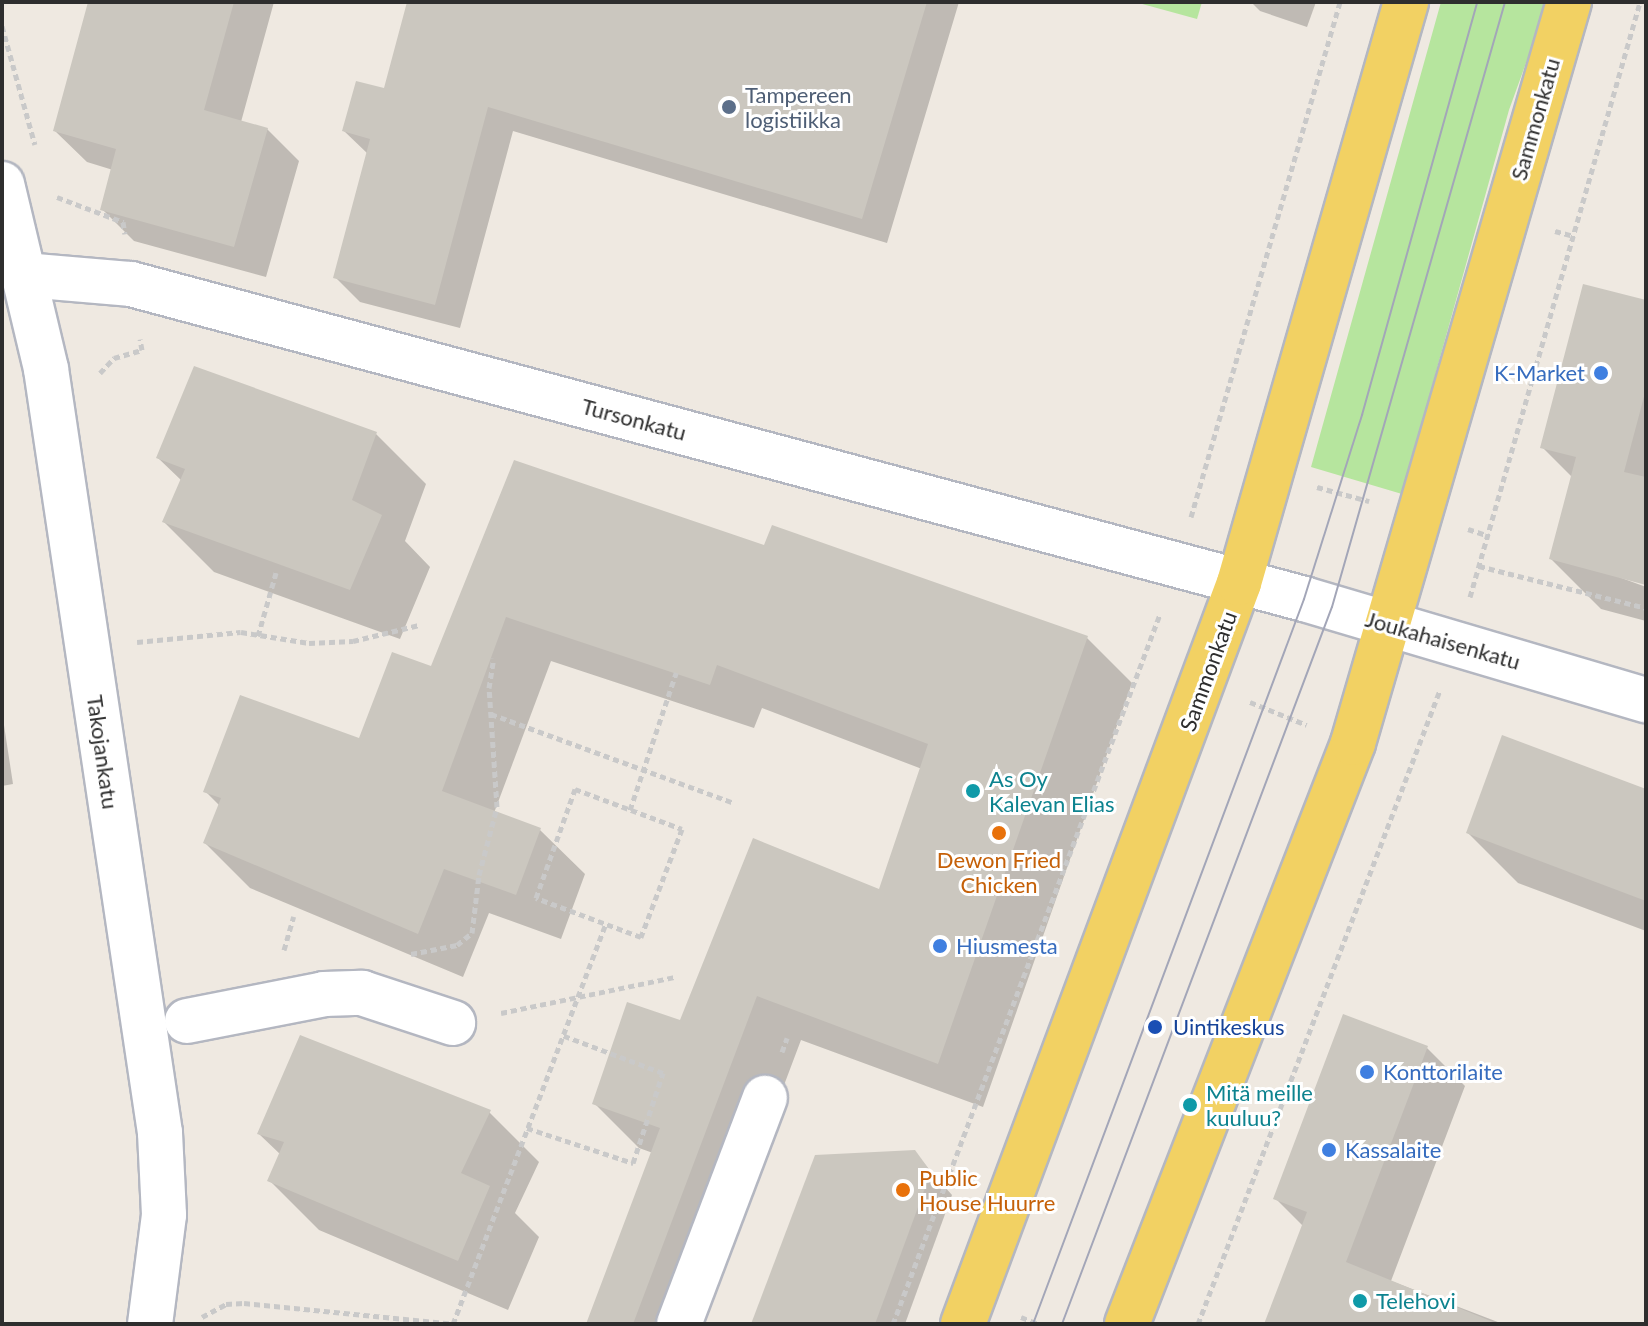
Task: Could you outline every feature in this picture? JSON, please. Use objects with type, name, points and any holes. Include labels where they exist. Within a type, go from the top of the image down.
[{"type":"main road","name":"Sammonkatu","points":[[963,1324],[1239,583],[1273,474],[1406,2]]},
{"type":"main road","name":"Sammonkatu","points":[[1127,1324],[1353,743],[1391,625],[1569,2]]},
{"type":"street","name":"Takojankatu","points":[[2,184],[46,369],[160,1133],[164,1215],[150,1324]]},
{"type":"street","name":"Tursonkatu","points":[[25,275],[131,284],[1239,583]]},
{"type":"street","name":"Joukahaisenkatu","points":[[1239,583],[1646,700]]},
{"type":"street","points":[[187,1021],[324,994],[362,993],[453,1023]]},
{"type":"street","points":[[679,1324],[765,1098]]},
{"type":"path","points":[[1191,518],[1340,2]]},
{"type":"path","points":[[1467,607],[1640,2]]},
{"type":"path","points":[[2,26],[37,153]]},
{"type":"path","points":[[51,189],[72,205],[123,222],[142,350],[124,353],[104,368]]},
{"type":"path","points":[[1273,474],[1489,536]]},
{"type":"path","points":[[1479,566],[1646,608]]},
{"type":"path","points":[[258,636],[276,573]]},
{"type":"path","points":[[893,1324],[1140,661],[1157,623]]},
{"type":"path","points":[[129,644],[175,636],[258,636],[309,643],[353,641],[419,625]]},
{"type":"path","points":[[362,993],[375,971],[396,960],[457,945],[472,933],[479,875],[497,807],[491,714],[494,658]]},
{"type":"path","points":[[1140,661],[1410,764]]},
{"type":"path","points":[[630,810],[676,673]]},
{"type":"path","points":[[1198,1324],[1440,688]]},
{"type":"path","points":[[491,714],[734,803]]},
{"type":"path","points":[[575,789],[630,810],[682,829],[641,937],[536,898],[575,789]]},
{"type":"path","points":[[197,1320],[226,1304],[244,1303],[453,1324],[606,924]]},
{"type":"path","points":[[453,1023],[675,977]]},
{"type":"path","points":[[527,1128],[633,1163],[663,1073],[562,1035]]},
{"type":"green space","points":[[1135,2],[1202,2],[1197,19]]},
{"type":"green space","points":[[1441,2],[1548,2],[1509,110],[1402,494],[1311,467]]},
{"type":"building","points":[[88,2],[234,2],[204,110],[268,128],[234,247],[100,210],[116,149],[53,131]]},
{"type":"building","points":[[407,2],[927,2],[862,219],[488,107],[435,305],[333,278],[370,139],[342,131],[356,81],[384,88]]},
{"type":"building","points":[[1583,284],[1646,300],[1646,389],[1624,472],[1646,477],[1646,585],[1549,559],[1576,457],[1540,448]]},
{"type":"building","points":[[194,366],[377,432],[352,500],[382,515],[350,590],[162,522],[185,469],[156,458]]},
{"type":"building","points":[[514,460],[764,545],[772,525],[1088,636],[938,1064],[757,996],[633,1324],[586,1324],[660,1128],[592,1104],[627,1002],[680,1020],[753,838],[879,889],[928,744],[717,665],[710,685],[506,617],[442,791],[541,828],[516,895],[444,869],[418,934],[203,843],[221,798],[203,792],[240,695],[359,738],[392,652],[431,666]]},
{"type":"building","points":[[1502,735],[1646,789],[1646,901],[1466,833]]},
{"type":"building","points":[[1343,1014],[1428,1046],[1346,1262],[1498,1324],[1264,1324],[1307,1212],[1273,1199]]},
{"type":"building","points":[[300,1035],[491,1110],[461,1173],[490,1186],[458,1261],[267,1181],[284,1142],[257,1134]]},
{"type":"building","points":[[915,1150],[931,1172],[875,1324],[751,1324],[815,1155]]},
{"type":"tram line","points":[[1033,1324],[1304,599],[1362,415],[1477,2]]},
{"type":"tram line","points":[[1062,1324],[1332,607],[1505,2]]},
{"type":"place","name":"Tampereen logistiikka","points":[[729,107]]},
{"type":"place","name":"K-Market","points":[[1601,373]]},
{"type":"place","name":"As Oy Kalevan Elias","points":[[973,791]]},
{"type":"place","name":"Dewon Fried Chicken","points":[[999,833]]},
{"type":"place","name":"Hiusmesta","points":[[940,946]]},
{"type":"place","name":"Uintikeskus","points":[[1155,1027]]},
{"type":"place","name":"Konttorilaite","points":[[1367,1072]]},
{"type":"place","name":"Mitä meille kuuluu?","points":[[1190,1105]]},
{"type":"place","name":"Kassalaite","points":[[1329,1150]]},
{"type":"place","name":"Public House Huurre","points":[[903,1190]]},
{"type":"place","name":"Telehovi","points":[[1360,1301]]}]
